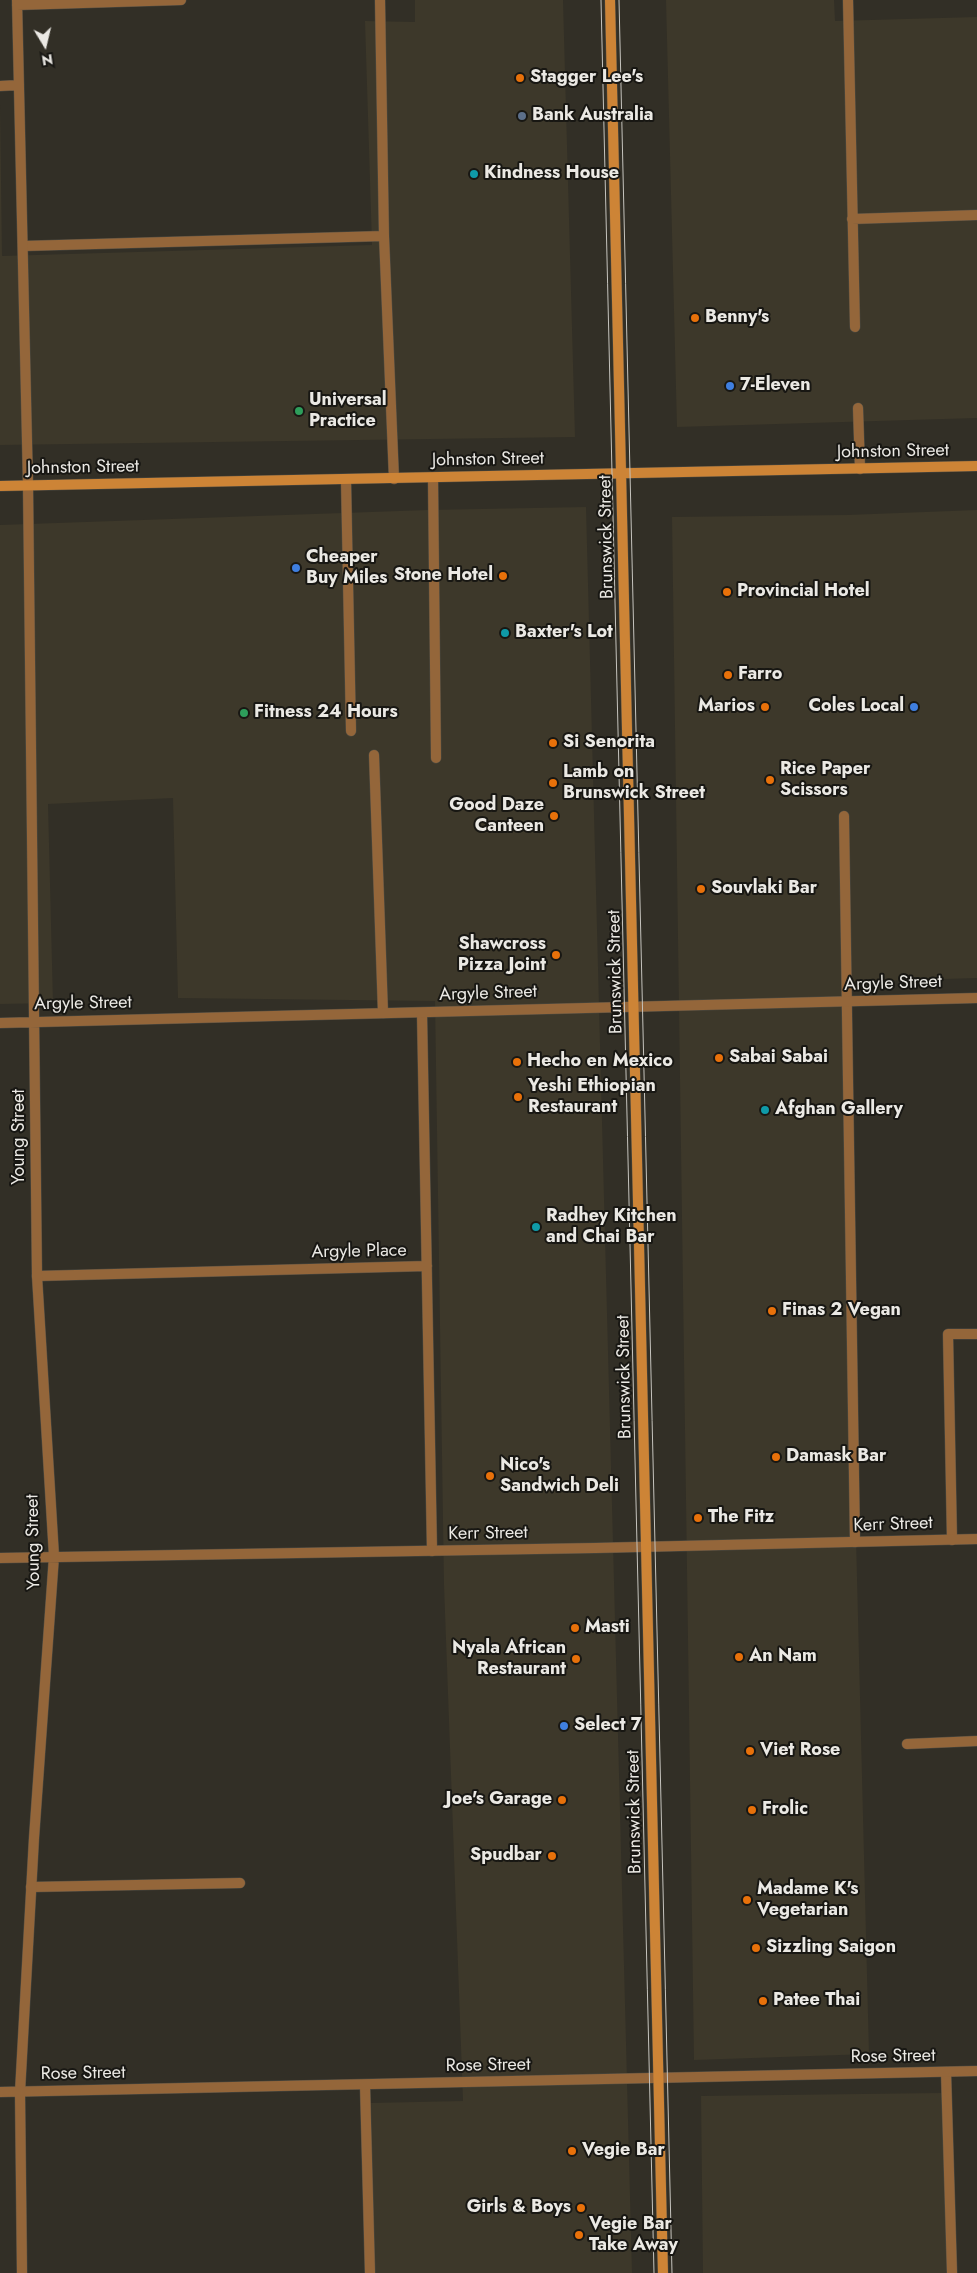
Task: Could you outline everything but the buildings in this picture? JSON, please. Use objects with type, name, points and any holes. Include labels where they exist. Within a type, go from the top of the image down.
[{"type":"street","points":[[17,2],[181,0]]},
{"type":"street","points":[[380,0],[384,236],[394,478]]},
{"type":"street","name":"Brunswick Street","points":[[610,0],[663,2273]]},
{"type":"street","points":[[848,0],[855,328]]},
{"type":"street","name":"Young Street","points":[[17,2],[28,485],[35,1022],[36,1276],[54,1556],[31,1887],[20,2092],[22,2273]]},
{"type":"street","points":[[0,86],[19,85]]},
{"type":"street","points":[[852,219],[977,215]]},
{"type":"street","points":[[23,246],[384,236]]},
{"type":"street","points":[[858,408],[860,469]]},
{"type":"street","name":"Johnston Street","points":[[0,486],[977,466]]},
{"type":"street","points":[[432,478],[436,758]]},
{"type":"street","points":[[346,480],[351,731]]},
{"type":"street","points":[[374,755],[383,1013]]},
{"type":"street","points":[[844,816],[854,1542]]},
{"type":"street","name":"Argyle Street","points":[[0,1023],[977,998]]},
{"type":"street","name":"Argyle Place","points":[[36,1276],[428,1266],[422,1012]]},
{"type":"street","points":[[428,1266],[432,1550]]},
{"type":"street","points":[[952,1540],[948,1334],[977,1334]]},
{"type":"street","name":"Kerr Street","points":[[0,1558],[646,1547],[977,1539]]},
{"type":"street","points":[[907,1744],[977,1741]]},
{"type":"street","points":[[31,1887],[240,1883]]},
{"type":"street","points":[[946,2072],[952,2273]]},
{"type":"street","name":"Rose Street","points":[[0,2092],[977,2072]]},
{"type":"street","points":[[365,2085],[370,2273]]},
{"type":"shaded area","points":[[415,0],[563,0],[575,437],[0,445],[0,105],[2,256],[372,245],[365,21],[415,22]]},
{"type":"shaded area","points":[[666,0],[834,0],[835,21],[977,17],[977,418],[677,427]]},
{"type":"shaded area","points":[[586,507],[632,2273],[374,2273],[371,2103],[463,2101],[444,1585],[435,1001],[178,998],[173,798],[48,804],[53,1003],[0,1004],[0,525],[428,510]]},
{"type":"shaded area","points":[[977,510],[977,978],[842,982],[869,2054],[694,2060],[672,517],[847,515]]},
{"type":"shaded area","points":[[942,2093],[947,2273],[703,2273],[701,2096]]},
{"type":"tram line","points":[[601,0],[654,2273]]},
{"type":"tram line","points":[[619,0],[672,2273]]},
{"type":"place","name":"Stagger Lee's","points":[[520,78]]},
{"type":"place","name":"Bank Australia","points":[[522,116]]},
{"type":"place","name":"Kindness House","points":[[474,174]]},
{"type":"place","name":"Benny's","points":[[695,318]]},
{"type":"place","name":"7-Eleven","points":[[730,386]]},
{"type":"place","name":"Universal Practice","points":[[299,411]]},
{"type":"place","name":"Cheaper Buy Miles","points":[[296,568]]},
{"type":"place","name":"Stone Hotel","points":[[503,576]]},
{"type":"place","name":"Provincial Hotel","points":[[727,592]]},
{"type":"place","name":"Baxter's Lot","points":[[505,633]]},
{"type":"place","name":"Farro","points":[[728,675]]},
{"type":"place","name":"Marios","points":[[765,707]]},
{"type":"place","name":"Coles Local","points":[[914,707]]},
{"type":"place","name":"Fitness 24 Hours","points":[[244,713]]},
{"type":"place","name":"Si Senorita","points":[[553,743]]},
{"type":"place","name":"Rice Paper Scissors","points":[[770,780]]},
{"type":"place","name":"Lamb on Brunswick Street","points":[[553,783]]},
{"type":"place","name":"Good Daze Canteen","points":[[554,816]]},
{"type":"place","name":"Souvlaki Bar","points":[[701,889]]},
{"type":"place","name":"Shawcross Pizza Joint","points":[[556,955]]},
{"type":"place","name":"Sabai Sabai","points":[[719,1058]]},
{"type":"place","name":"Hecho en Mexico","points":[[517,1062]]},
{"type":"place","name":"Yeshi Ethiopian Restaurant","points":[[518,1097]]},
{"type":"place","name":"Afghan Gallery","points":[[765,1110]]},
{"type":"place","name":"Radhey Kitchen and Chai Bar","points":[[536,1227]]},
{"type":"place","name":"Finas 2 Vegan","points":[[772,1311]]},
{"type":"place","name":"Damask Bar","points":[[776,1457]]},
{"type":"place","name":"Nico's Sandwich Deli","points":[[490,1476]]},
{"type":"place","name":"The Fitz","points":[[698,1518]]},
{"type":"place","name":"Masti","points":[[575,1628]]},
{"type":"place","name":"An Nam","points":[[739,1657]]},
{"type":"place","name":"Nyala African Restaurant","points":[[576,1659]]},
{"type":"place","name":"Select 7","points":[[564,1726]]},
{"type":"place","name":"Viet Rose","points":[[750,1751]]},
{"type":"place","name":"Joe's Garage","points":[[562,1800]]},
{"type":"place","name":"Frolic","points":[[752,1810]]},
{"type":"place","name":"Spudbar","points":[[552,1856]]},
{"type":"place","name":"Madame K's Vegetarian","points":[[747,1900]]},
{"type":"place","name":"Sizzling Saigon","points":[[756,1948]]},
{"type":"place","name":"Patee Thai","points":[[763,2001]]},
{"type":"place","name":"Vegie Bar","points":[[572,2151]]},
{"type":"place","name":"Girls & Boys","points":[[581,2208]]},
{"type":"place","name":"Vegie Bar Take Away","points":[[579,2235]]}]
